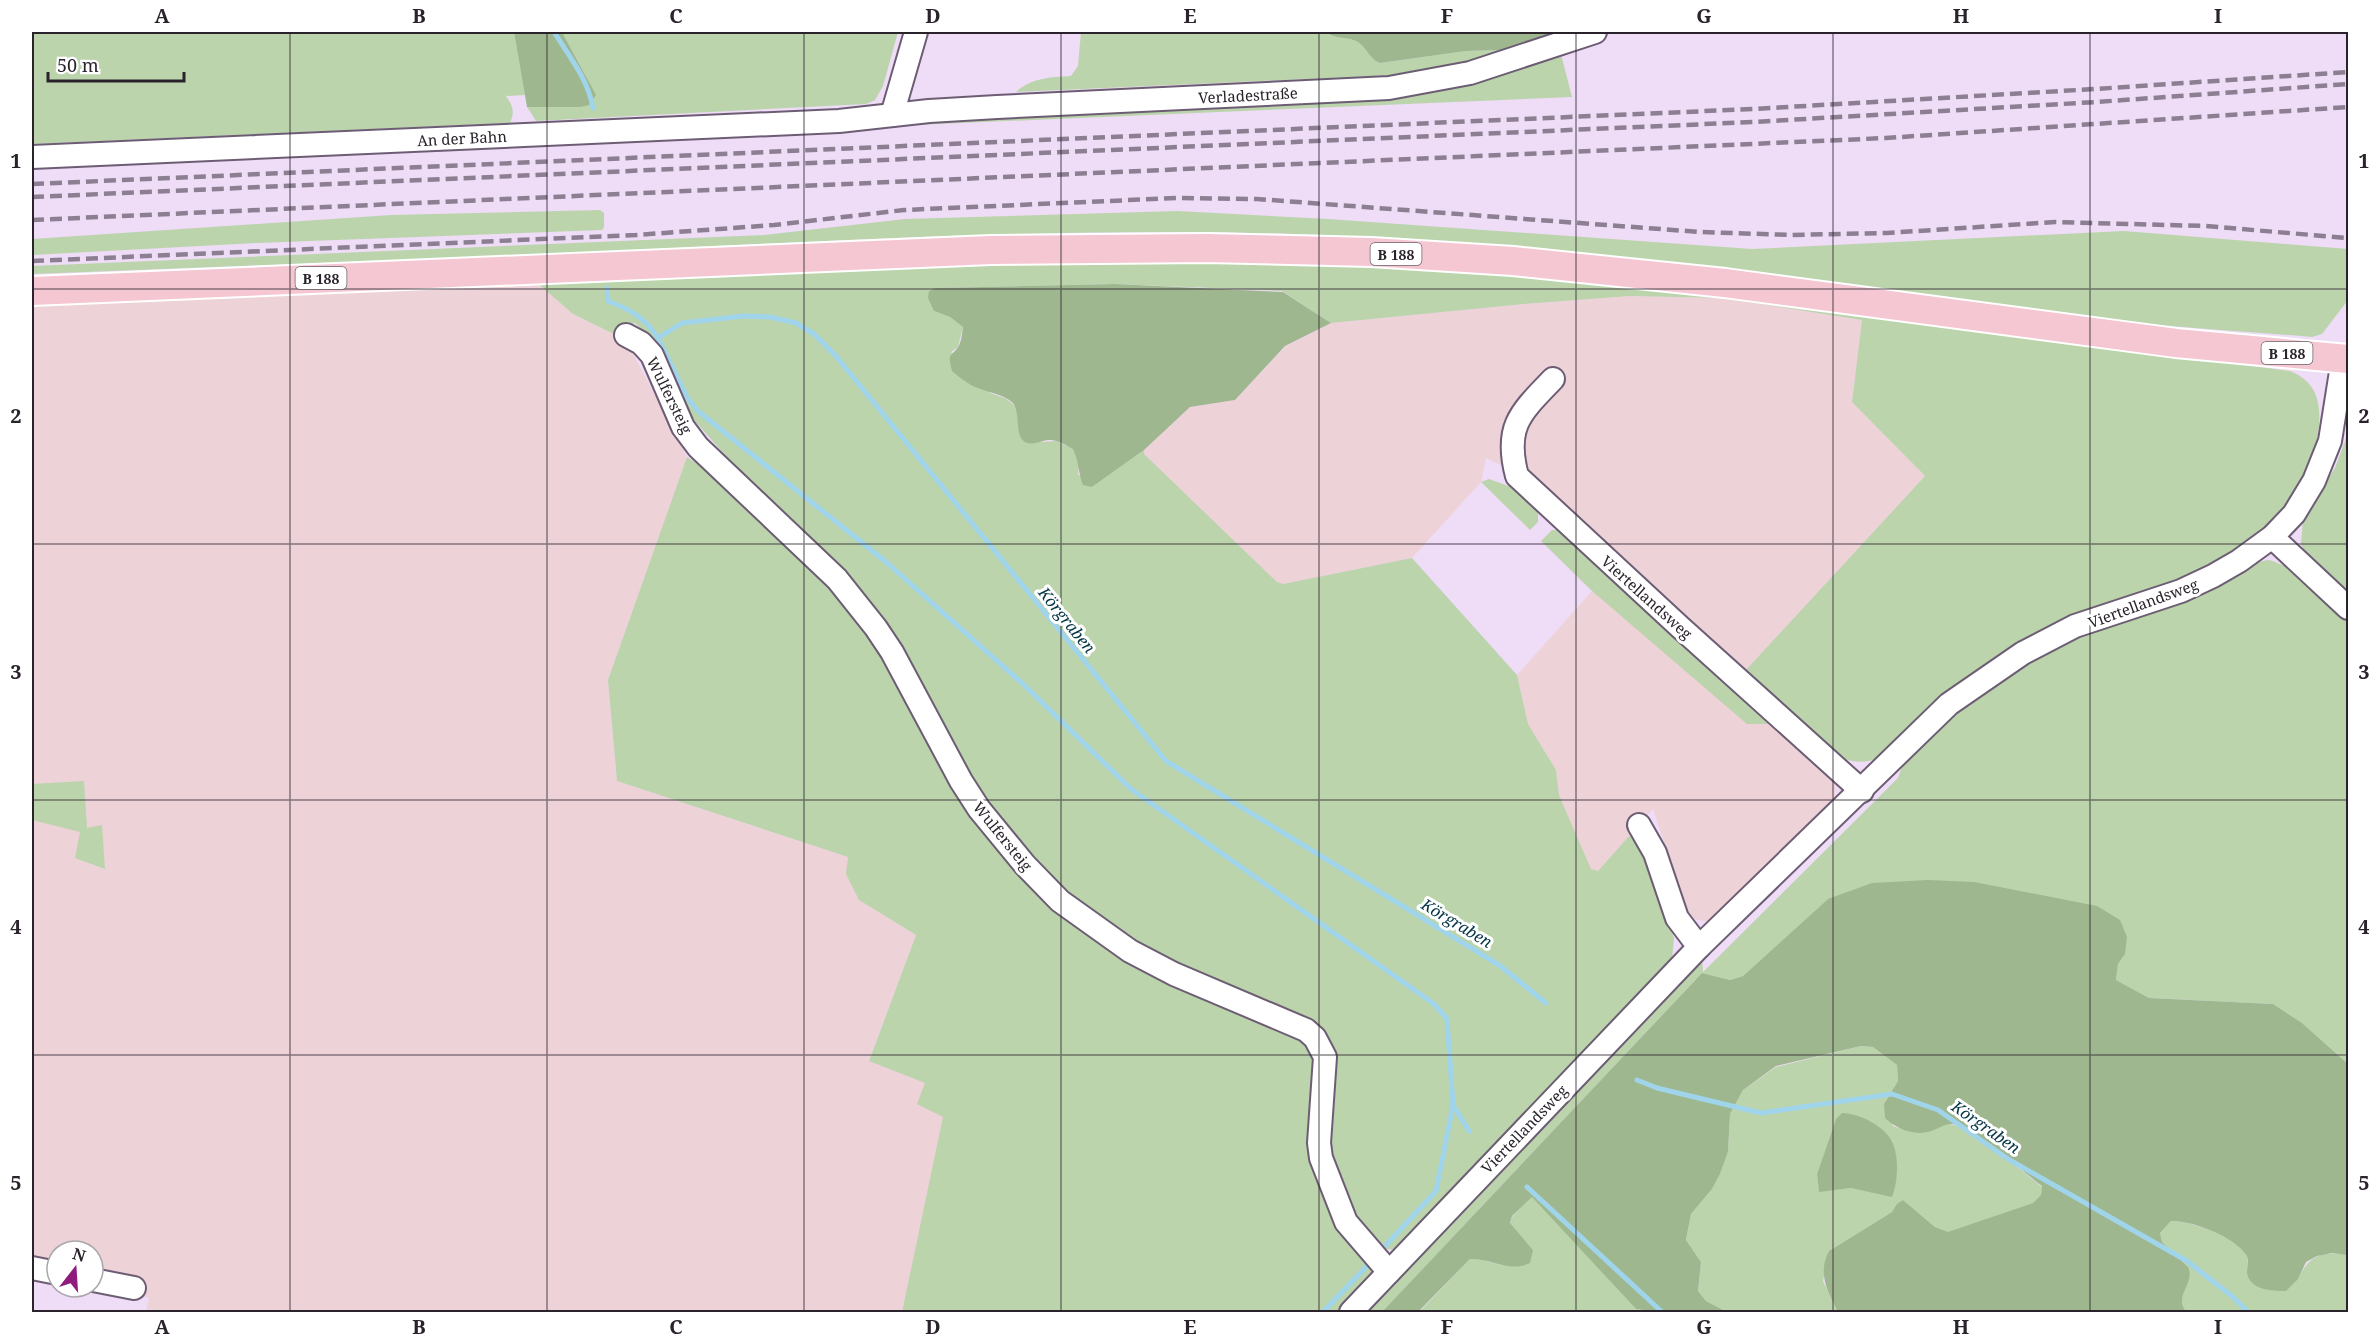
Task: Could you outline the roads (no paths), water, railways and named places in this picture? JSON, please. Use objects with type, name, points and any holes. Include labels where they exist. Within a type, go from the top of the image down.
[{"type":"main road","name":"B 188","points":[[32,291],[991,250],[1207,248],[1359,252],[1513,261],[1725,283],[2176,343],[2346,359]]},
{"type":"street","points":[[892,115],[916,32]]},
{"type":"street","name":"Verladestraße","points":[[892,115],[997,106],[1389,88],[1470,73],[1595,32]]},
{"type":"street","name":"An der Bahn","points":[[32,157],[827,122],[892,115]]},
{"type":"street","name":"Wulfersteig","points":[[626,335],[641,343],[651,355],[683,428],[698,447],[837,579],[876,628],[892,652],[961,781],[979,809],[1025,865],[1060,901],[1130,951],[1174,974],[1306,1030],[1315,1038],[1325,1057],[1319,1143],[1321,1158],[1346,1222],[1389,1272]]},
{"type":"street","name":"Viertellandsweg","points":[[1351,1312],[1699,947],[1949,704],[2023,653],[2075,627],[2181,591],[2239,561],[2272,537],[2299,506],[2314,481],[2330,441],[2346,359]]},
{"type":"street","name":"Viertellandsweg","points":[[1553,380],[1518,420],[1512,436],[1511,454],[1517,476],[1672,620],[1862,791]]},
{"type":"street","points":[[2272,537],[2349,608]]},
{"type":"street","points":[[1639,825],[1655,853],[1677,918],[1699,947]]},
{"type":"street","points":[[105,1282],[134,1288]]},
{"type":"waterway","name":"Körgraben","points":[[554,32],[587,87],[593,108]]},
{"type":"waterway","name":"Körgraben","points":[[607,288],[608,301],[636,315],[658,338],[682,323],[743,316],[770,317],[796,323],[814,334],[835,355],[1166,761],[1499,965],[1546,1003]]},
{"type":"waterway","points":[[658,338],[688,399],[699,412],[885,561],[1023,684],[1131,789],[1434,1004],[1447,1019],[1453,1105],[1436,1191],[1386,1245]]},
{"type":"waterway","name":"Körgraben","points":[[1637,1080],[1657,1088],[1761,1113],[1892,1094],[1938,1110],[2008,1159],[2187,1261],[2233,1297],[2248,1312]]},
{"type":"waterway","points":[[1453,1105],[1469,1131]]},
{"type":"waterway","points":[[1527,1187],[1662,1312]]},
{"type":"waterway","points":[[1323,1312],[1367,1266]]},
{"type":"railway","points":[[32,184],[1753,109],[2348,72]]},
{"type":"railway","points":[[32,197],[1753,122],[2096,102],[2348,84]]},
{"type":"railway","points":[[32,220],[1886,138],[2348,107]]},
{"type":"railway","points":[[32,261],[636,235],[774,225],[904,210],[1176,198],[1257,199],[1700,232],[1792,235],[1887,233],[2055,222],[2205,226],[2348,238]]}]
